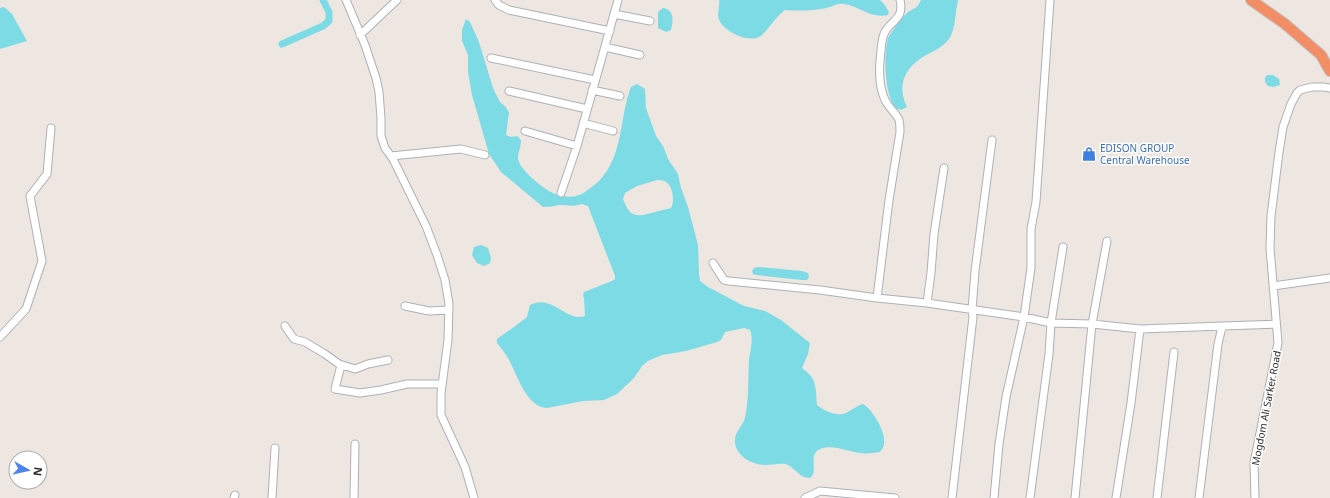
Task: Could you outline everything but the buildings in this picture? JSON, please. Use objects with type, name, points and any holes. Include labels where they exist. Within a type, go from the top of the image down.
[{"type":"highway","points":[[1251,0],[1285,24],[1330,63]]},
{"type":"highway","points":[[1321,55],[1330,71]]},
{"type":"street","points":[[346,0],[376,78],[379,92],[381,118],[380,136],[423,219],[432,240],[445,280],[449,310],[448,340],[441,393],[441,415],[465,467],[474,498]]},
{"type":"street","points":[[360,35],[397,0]]},
{"type":"street","points":[[495,0],[499,5],[508,10],[610,31]]},
{"type":"street","points":[[561,193],[577,146],[618,0]]},
{"type":"street","points":[[877,298],[889,200],[900,132],[900,121],[891,111],[884,97],[880,64],[882,41],[885,32],[901,12],[900,0]]},
{"type":"street","points":[[994,498],[999,444],[1006,397],[1024,317],[1031,268],[1031,229],[1036,202],[1050,0]]},
{"type":"street","points":[[614,14],[650,21]]},
{"type":"street","points":[[605,47],[640,55]]},
{"type":"street","points":[[491,58],[595,80]]},
{"type":"street","name":"Mogdom Ali Sarker Road","points":[[1255,498],[1254,463],[1278,343],[1270,248],[1272,216],[1283,127],[1291,104],[1300,90],[1312,87],[1330,88]]},
{"type":"street","points":[[592,90],[620,96]]},
{"type":"street","points":[[509,91],[587,110]]},
{"type":"street","points":[[583,124],[613,131]]},
{"type":"street","points":[[0,336],[26,309],[42,261],[30,196],[47,174],[51,128]]},
{"type":"street","points":[[524,131],[577,146]]},
{"type":"street","points":[[952,498],[969,360],[975,272],[992,140]]},
{"type":"street","points":[[391,156],[461,149],[485,155]]},
{"type":"street","points":[[926,303],[944,168]]},
{"type":"street","points":[[1075,498],[1092,324],[1107,241]]},
{"type":"street","points":[[1030,498],[1049,354],[1051,323],[1063,247]]},
{"type":"street","points":[[713,263],[724,280],[926,303],[1024,317],[1051,323],[1092,324],[1140,329],[1276,324]]},
{"type":"street","points":[[1272,286],[1330,278]]},
{"type":"street","points":[[405,306],[429,311],[449,310]]},
{"type":"street","points":[[285,326],[294,339],[306,342],[341,365],[355,369],[368,364],[388,360]]},
{"type":"street","points":[[1199,498],[1218,344],[1222,327]]},
{"type":"street","points":[[1116,498],[1131,403],[1140,329]]},
{"type":"street","points":[[1157,498],[1174,352]]},
{"type":"street","points":[[341,365],[335,389],[360,393],[407,384],[442,384]]},
{"type":"street","points":[[354,498],[355,444]]},
{"type":"street","points":[[272,498],[275,448]]},
{"type":"street","points":[[805,498],[820,490],[895,498]]},
{"type":"water","points":[[719,0],[880,0],[889,12],[888,15],[876,15],[850,5],[841,4],[816,10],[785,10],[761,36],[747,38],[734,34],[723,26],[718,16]]},
{"type":"water","points":[[921,0],[958,0],[954,25],[947,42],[919,60],[904,77],[902,91],[907,107],[901,110],[896,108],[889,94],[885,62],[887,42],[889,36],[902,18],[916,7]]},
{"type":"water","points":[[4,7],[12,14],[27,41],[0,49],[0,8]]},
{"type":"water","points":[[663,8],[670,11],[672,16],[671,30],[666,32],[658,28],[658,12]]},
{"type":"water","points":[[466,19],[470,22],[479,42],[493,88],[500,102],[506,107],[509,113],[506,135],[511,137],[517,136],[521,140],[518,158],[521,166],[540,185],[558,195],[569,197],[580,195],[599,181],[613,160],[631,87],[637,84],[645,89],[646,108],[656,136],[678,174],[688,207],[698,245],[700,281],[708,287],[744,306],[765,311],[781,320],[810,343],[808,354],[802,368],[813,379],[816,390],[817,405],[835,414],[842,414],[863,404],[875,416],[881,428],[884,445],[880,452],[863,453],[831,447],[820,449],[814,455],[814,469],[810,478],[800,475],[786,464],[760,465],[741,455],[735,445],[735,437],[745,418],[748,397],[749,360],[752,341],[750,330],[744,328],[725,332],[721,340],[717,342],[686,351],[662,355],[648,361],[642,366],[634,378],[617,394],[604,400],[583,401],[547,408],[533,402],[523,389],[508,358],[497,343],[497,339],[527,317],[530,305],[538,302],[552,305],[572,316],[585,316],[584,292],[612,281],[615,279],[615,276],[588,206],[582,204],[543,207],[501,172],[489,154],[472,95],[468,72],[468,55],[462,41],[462,30]],"holes":[[[658,180],[667,183],[671,189],[673,197],[671,208],[643,215],[635,215],[630,212],[623,199],[625,193],[637,186]]]},
{"type":"water","points":[[1267,75],[1273,75],[1279,79],[1280,85],[1273,87],[1268,86],[1265,80]]},
{"type":"water","points":[[481,245],[488,248],[491,258],[490,263],[484,266],[477,263],[472,255],[474,247]]},
{"type":"water","points":[[758,267],[802,271],[808,273],[809,277],[807,280],[802,280],[753,274],[752,271],[754,268]]},
{"type":"waterway","points":[[282,44],[323,26],[329,21],[329,12],[323,0]]},
{"type":"place","name":"EDISON GROUP Central Warehouse","points":[[1089,154]]}]
